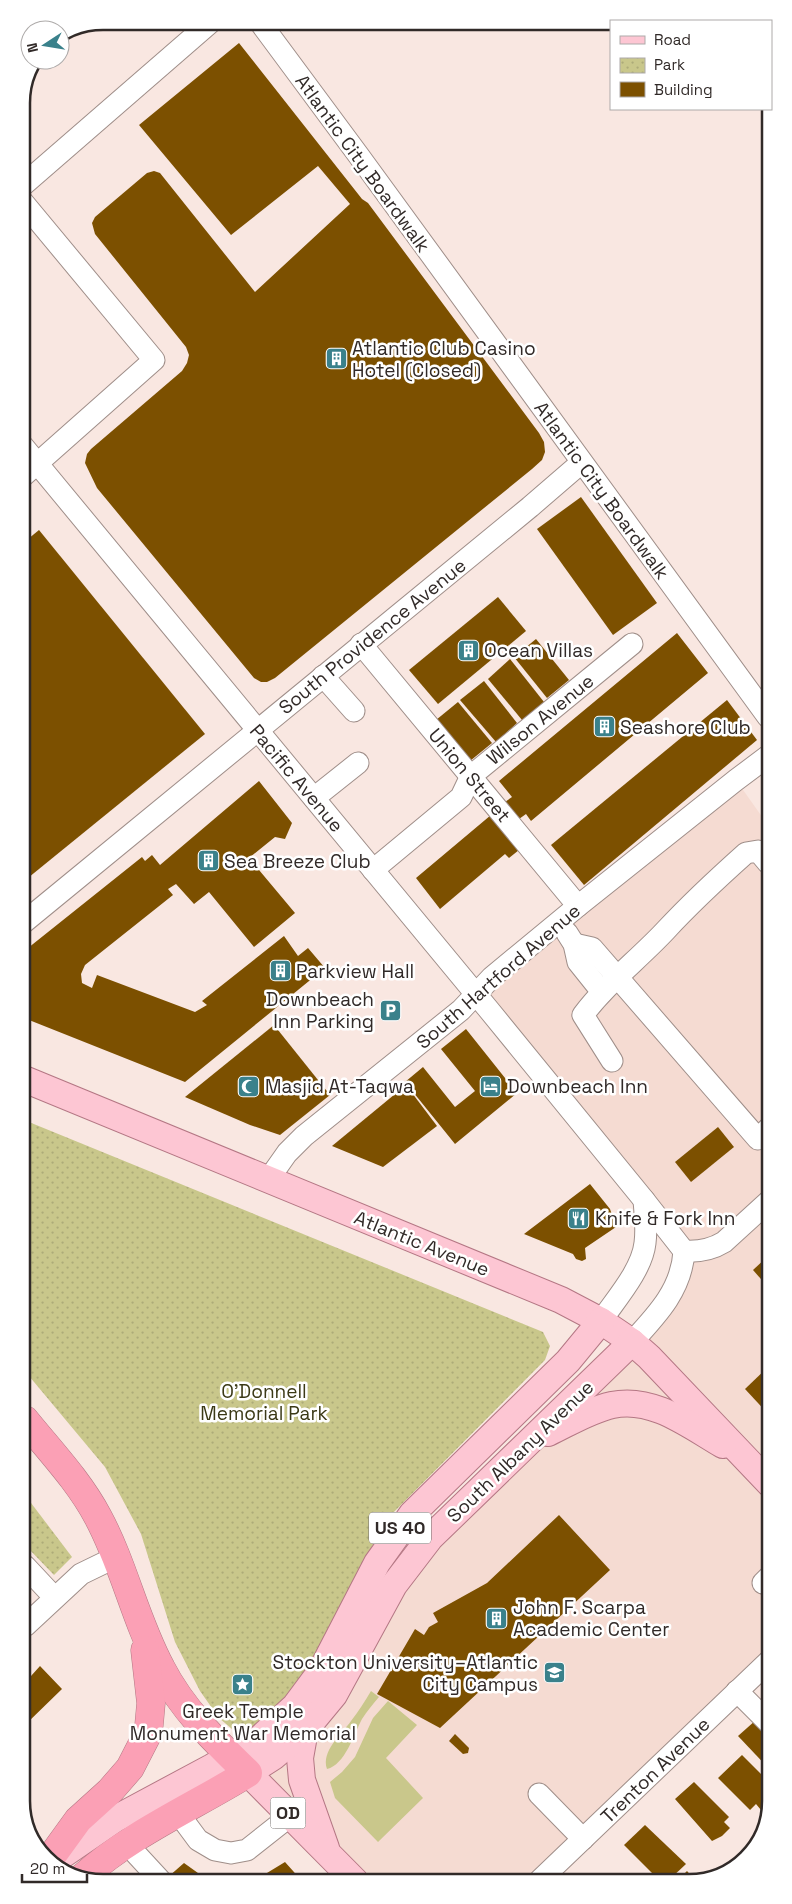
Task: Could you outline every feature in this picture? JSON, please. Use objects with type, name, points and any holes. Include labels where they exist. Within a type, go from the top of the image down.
[{"type":"highway","name":"OD","points":[[30,1427],[89,1501],[99,1517],[143,1629],[160,1667],[179,1699],[206,1732],[239,1765]]},
{"type":"highway","points":[[54,1856],[78,1820],[130,1768],[147,1735],[150,1725],[151,1703],[143,1629]]},
{"type":"highway","name":"US 40","points":[[88,1873],[126,1843],[178,1813],[239,1765]]},
{"type":"main road","name":"Atlantic Avenue","points":[[30,1081],[561,1300],[601,1321],[632,1342],[668,1374],[762,1476]]},
{"type":"main road","name":"South Albany Avenue","points":[[239,1765],[258,1740],[309,1689],[334,1649],[377,1564],[412,1514],[568,1361],[601,1321]]},
{"type":"main road","name":"South Albany Avenue","points":[[239,1765],[273,1757],[305,1730],[334,1695],[394,1585],[415,1556],[448,1519],[632,1342]]},
{"type":"main road","points":[[530,1441],[610,1405],[628,1402],[638,1403],[663,1411],[745,1458]]},
{"type":"main road","points":[[305,1730],[300,1758],[302,1780],[328,1853]]},
{"type":"main road","name":"OD","points":[[239,1765],[349,1874]]},
{"type":"main road","name":"US 40","points":[[57,1857],[115,1818],[239,1765]]},
{"type":"street","points":[[30,179],[202,30]]},
{"type":"street","name":"Atlantic City Boardwalk","points":[[265,30],[359,156],[762,709]]},
{"type":"street","points":[[30,210],[154,360],[30,470]]},
{"type":"street","name":"South Providence Avenue","points":[[30,916],[530,507],[581,462]]},
{"type":"street","name":"Pacific Avenue","points":[[30,470],[314,798],[684,1251]]},
{"type":"street","name":"Union Street","points":[[361,644],[578,906]]},
{"type":"street","name":"Wilson Avenue","points":[[471,776],[632,644]]},
{"type":"street","points":[[323,676],[354,712]]},
{"type":"street","name":"South Hartford Avenue","points":[[268,1180],[287,1153],[304,1136],[461,1010],[492,977],[558,922],[762,760]]},
{"type":"street","points":[[314,798],[358,763]]},
{"type":"street","points":[[373,870],[461,797],[471,776]]},
{"type":"street","points":[[612,1060],[583,1015],[617,976],[746,853],[758,851],[762,856]]},
{"type":"street","points":[[558,922],[574,944],[578,962],[602,992]]},
{"type":"street","points":[[574,944],[592,948],[758,1139],[762,1135]]},
{"type":"street","name":"South Albany Avenue","points":[[601,1321],[633,1274],[642,1255],[646,1233],[644,1200]]},
{"type":"street","points":[[684,1251],[700,1251],[716,1247],[762,1207]]},
{"type":"street","name":"South Albany Avenue","points":[[632,1342],[656,1316],[675,1289],[683,1265],[684,1251]]},
{"type":"street","points":[[30,1621],[81,1574],[116,1557]]},
{"type":"street","points":[[30,1572],[54,1598]]},
{"type":"street","name":"Trenton Avenue","points":[[549,1874],[762,1668]]},
{"type":"street","points":[[737,1691],[762,1717]]},
{"type":"street","points":[[539,1794],[583,1839]]},
{"type":"street","points":[[178,1813],[198,1840],[214,1850],[231,1853],[247,1850],[290,1816]]},
{"type":"street","points":[[126,1843],[155,1874]]},
{"type":"shaded area","points":[[736,780],[762,817],[762,1668],[546,1874],[348,1874],[265,1791],[273,1757],[394,1585],[590,1384],[683,1265],[476,995]]},
{"type":"green space","name":"O'Donnell Memorial Park","points":[[30,1122],[543,1332],[550,1346],[545,1360],[386,1520],[301,1682],[263,1721],[248,1733],[238,1734],[219,1718],[200,1691],[175,1642],[141,1534],[105,1467],[30,1377]]},
{"type":"green space","points":[[30,1502],[72,1557],[54,1575],[30,1550]]},
{"type":"green space","points":[[371,1691],[379,1697],[362,1719],[339,1762],[327,1769],[326,1762],[329,1750]]},
{"type":"green space","points":[[388,1701],[417,1725],[386,1758],[423,1798],[378,1842],[335,1798],[330,1782],[355,1757],[373,1718]]},
{"type":"building","name":"Atlantic Club Casino Hotel (Closed)","points":[[239,43],[362,199],[368,203],[539,433],[544,442],[545,452],[542,460],[532,469],[275,678],[267,682],[261,682],[254,678],[97,488],[85,463],[87,454],[91,449],[182,371],[189,355],[186,347],[95,234],[92,223],[95,217],[147,173],[154,171],[160,173],[255,292],[350,204],[318,166],[231,235],[139,125]]},
{"type":"building","points":[[581,497],[657,603],[613,635],[537,529]]},
{"type":"building","points":[[39,530],[205,734],[30,876],[30,537]]},
{"type":"building","name":"Ocean Villas","points":[[498,597],[526,631],[438,704],[409,670]]},
{"type":"building","name":"Seashore Club","points":[[677,633],[708,673],[531,821],[526,814],[519,819],[505,802],[512,797],[499,781]]},
{"type":"building","points":[[536,639],[569,680],[547,698],[514,657]]},
{"type":"building","points":[[510,659],[544,702],[522,720],[488,679]]},
{"type":"building","points":[[484,681],[517,723],[496,742],[460,700]]},
{"type":"building","name":"Seashore Club","points":[[727,700],[757,740],[584,885],[551,845]]},
{"type":"building","points":[[458,702],[492,743],[470,761],[436,720]]},
{"type":"building","name":"Parkview Hall","points":[[259,781],[292,823],[285,839],[275,837],[249,858],[295,913],[254,947],[209,892],[194,904],[176,884],[168,889],[173,895],[85,965],[81,974],[82,983],[92,988],[97,975],[195,1012],[207,1005],[202,1001],[284,936],[298,956],[308,948],[325,968],[185,1082],[30,1020],[30,946],[142,857],[145,861],[152,855],[160,865]]},
{"type":"building","points":[[491,815],[519,850],[509,858],[505,854],[440,909],[416,878]]},
{"type":"building","name":"Masjid At-Taqwa","points":[[274,1025],[330,1095],[280,1135],[250,1125],[185,1097]]},
{"type":"building","name":"Downbeach Inn","points":[[466,1029],[517,1093],[455,1144],[405,1082],[423,1067],[455,1107],[475,1091],[441,1049]]},
{"type":"building","points":[[406,1085],[437,1126],[383,1167],[332,1146]]},
{"type":"building","points":[[718,1127],[734,1147],[691,1182],[675,1162]]},
{"type":"building","name":"Knife & Fork Inn","points":[[590,1184],[610,1209],[616,1227],[585,1248],[586,1259],[582,1261],[576,1259],[573,1254],[524,1234]]},
{"type":"building","points":[[762,1262],[762,1280],[753,1270]]},
{"type":"building","points":[[762,1373],[762,1407],[745,1389]]},
{"type":"building","name":"John F. Scarpa Academic Center","points":[[559,1515],[610,1570],[440,1728],[377,1694],[415,1629],[424,1635],[429,1627],[438,1622],[433,1613],[487,1583]]},
{"type":"building","points":[[40,1666],[62,1689],[30,1720],[30,1675]]},
{"type":"building","points":[[756,1720],[762,1726],[762,1761],[738,1736]]},
{"type":"building","points":[[455,1734],[469,1748],[468,1753],[463,1754],[449,1741]]},
{"type":"building","points":[[742,1755],[762,1775],[761,1810],[756,1804],[750,1810],[718,1778]]},
{"type":"building","points":[[694,1782],[729,1817],[724,1822],[730,1828],[722,1836],[712,1841],[675,1799]]},
{"type":"building","points":[[645,1825],[686,1864],[675,1874],[653,1874],[624,1845]]},
{"type":"building","points":[[285,1862],[296,1874],[265,1874]]},
{"type":"building","points":[[184,1863],[199,1874],[171,1874]]},
{"type":"place","name":"Atlantic Club Casino Hotel (Closed)","points":[[336,359]]},
{"type":"place","name":"Ocean Villas","points":[[468,650]]},
{"type":"place","name":"Seashore Club","points":[[604,727]]},
{"type":"place","name":"Sea Breeze Club","points":[[208,861]]},
{"type":"place","name":"Parkview Hall","points":[[280,971]]},
{"type":"place","name":"Downbeach Inn Parking","points":[[390,1010]]},
{"type":"place","name":"Masjid At-Taqwa","points":[[249,1086]]},
{"type":"place","name":"Downbeach Inn","points":[[491,1086]]},
{"type":"place","name":"Knife & Fork Inn","points":[[579,1218]]},
{"type":"place","name":"John F. Scarpa Academic Center","points":[[497,1618]]},
{"type":"place","name":"Stockton University–Atlantic City Campus","points":[[554,1673]]},
{"type":"place","name":"Greek Temple Monument War Memorial","points":[[243,1685]]}]
